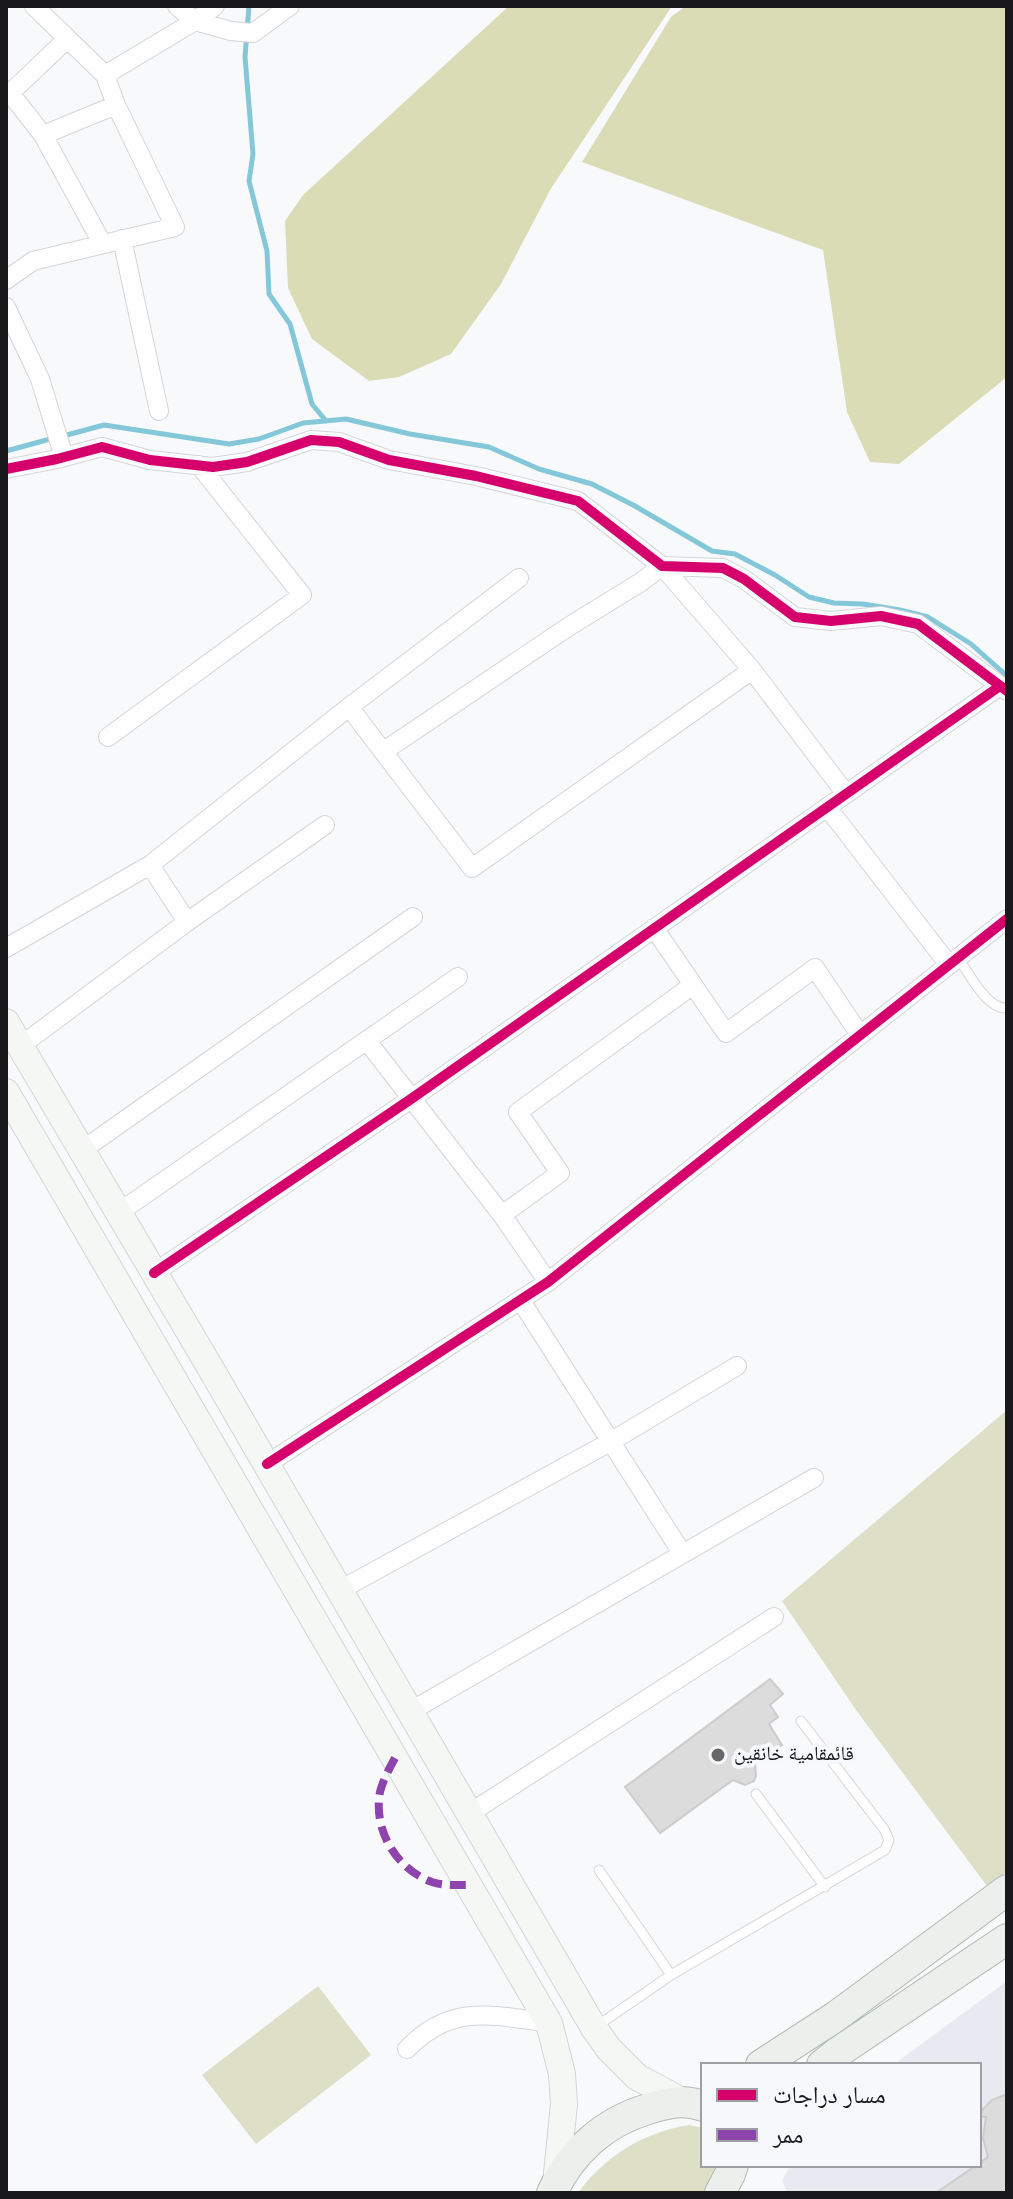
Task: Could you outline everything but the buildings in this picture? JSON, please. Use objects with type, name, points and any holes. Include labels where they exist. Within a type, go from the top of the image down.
[{"type":"main road","points":[[10,1030],[267,1464],[594,2028],[609,2049],[637,2077],[696,2101]]},
{"type":"main road","points":[[6,1092],[549,2023],[562,2074],[564,2104],[554,2188]]},
{"type":"main road","points":[[387,1744],[415,1718]]},
{"type":"main road","points":[[764,2063],[835,2017],[1007,1890]]},
{"type":"main road","points":[[824,2063],[1007,1939]]},
{"type":"main road","points":[[554,2188],[575,2156],[606,2128],[639,2112],[696,2101]]},
{"type":"street","points":[[6,280],[33,261],[175,227],[116,105],[105,75],[34,6]]},
{"type":"street","points":[[177,6],[195,21],[231,31],[253,33],[290,6]]},
{"type":"street","points":[[105,75],[215,6]]},
{"type":"street","points":[[67,39],[8,95],[43,135],[102,243]]},
{"type":"street","points":[[43,135],[116,105]]},
{"type":"street","points":[[122,239],[159,411]]},
{"type":"street","points":[[6,307],[40,379],[63,454]]},
{"type":"street","points":[[6,469],[102,447],[150,460],[213,467],[247,462],[311,440],[339,442],[389,460],[476,476],[578,501],[662,566],[752,670],[846,794]]},
{"type":"street","points":[[108,737],[302,595],[199,465]]},
{"type":"street","points":[[154,1273],[411,1099],[827,807],[1003,688],[918,624],[881,616],[831,621],[795,617],[744,579],[723,568],[662,566],[384,751]]},
{"type":"street","points":[[6,948],[150,865],[349,707],[519,578]]},
{"type":"street","points":[[349,707],[472,868],[752,670]]},
{"type":"street","points":[[827,807],[954,961]]},
{"type":"street","points":[[10,1030],[187,922],[325,825]]},
{"type":"street","points":[[150,865],[187,922]]},
{"type":"street","points":[[81,1151],[413,917]]},
{"type":"street","points":[[267,1464],[548,1282],[1007,919]]},
{"type":"street","points":[[654,928],[726,1033],[815,968],[860,1035]]},
{"type":"street","points":[[118,1213],[458,977]]},
{"type":"street","points":[[502,1215],[560,1173],[518,1112],[693,985]]},
{"type":"street","points":[[367,1041],[502,1215],[548,1282]]},
{"type":"street","points":[[521,1301],[682,1553]]},
{"type":"street","points":[[340,1590],[610,1442],[737,1366]]},
{"type":"street","points":[[415,1718],[682,1553],[814,1478]]},
{"type":"street","points":[[470,1813],[774,1617]]},
{"type":"street","points":[[407,2049],[428,2030],[453,2018],[495,2016],[549,2023]]},
{"type":"lane","points":[[954,961],[991,1004],[1007,1008]]},
{"type":"lane","points":[[594,2028],[671,1975],[885,1850],[889,1840],[884,1829],[801,1721]]},
{"type":"lane","points":[[756,1794],[825,1887]]},
{"type":"lane","points":[[599,1870],[671,1975]]},
{"type":"shaded area","points":[[1007,1981],[1007,2193],[787,2193],[782,2180],[790,2167],[981,2167],[981,2063],[896,2063]]},
{"type":"green space","points":[[509,6],[672,6],[550,190],[501,284],[451,354],[399,377],[369,381],[312,339],[288,288],[285,221],[303,195]]},
{"type":"green space","points":[[686,6],[1007,6],[1007,377],[899,464],[870,462],[847,412],[823,250],[582,162],[671,17]]},
{"type":"green space","points":[[1007,1410],[1007,1871],[987,1886],[856,1710],[782,1601]]},
{"type":"green space","points":[[318,1986],[371,2055],[256,2144],[202,2075]]},
{"type":"green space","points":[[689,2125],[701,2128],[701,2167],[722,2167],[707,2193],[578,2193],[613,2157],[641,2140]]},
{"type":"waterway","points":[[249,6],[245,57],[253,154],[249,181],[267,251],[269,294],[290,324],[312,404],[326,421]]},
{"type":"waterway","points":[[63,436],[104,425],[229,444],[259,439],[303,423],[346,419],[410,434],[489,447],[539,469],[592,484],[712,551],[735,554],[809,597],[928,617],[971,644],[1007,676]]},
{"type":"waterway","points":[[6,451],[54,438]]},
{"type":"marked path","points":[[395,1758],[381,1788],[379,1806],[380,1820],[390,1846],[398,1858],[419,1876],[441,1884],[469,1885]]},
{"type":"cycle path","points":[[6,469],[102,447],[150,460],[213,467],[247,462],[311,440],[339,442],[389,460],[476,476],[578,501],[662,566],[723,568],[744,579],[795,617],[831,621],[881,616],[918,624],[1007,691]]},
{"type":"cycle path","points":[[154,1273],[411,1099],[1000,686]]},
{"type":"cycle path","points":[[267,1464],[548,1282],[1007,919]]},
{"type":"place","name":"قائمقامية خانقين","points":[[718,1755]]}]
